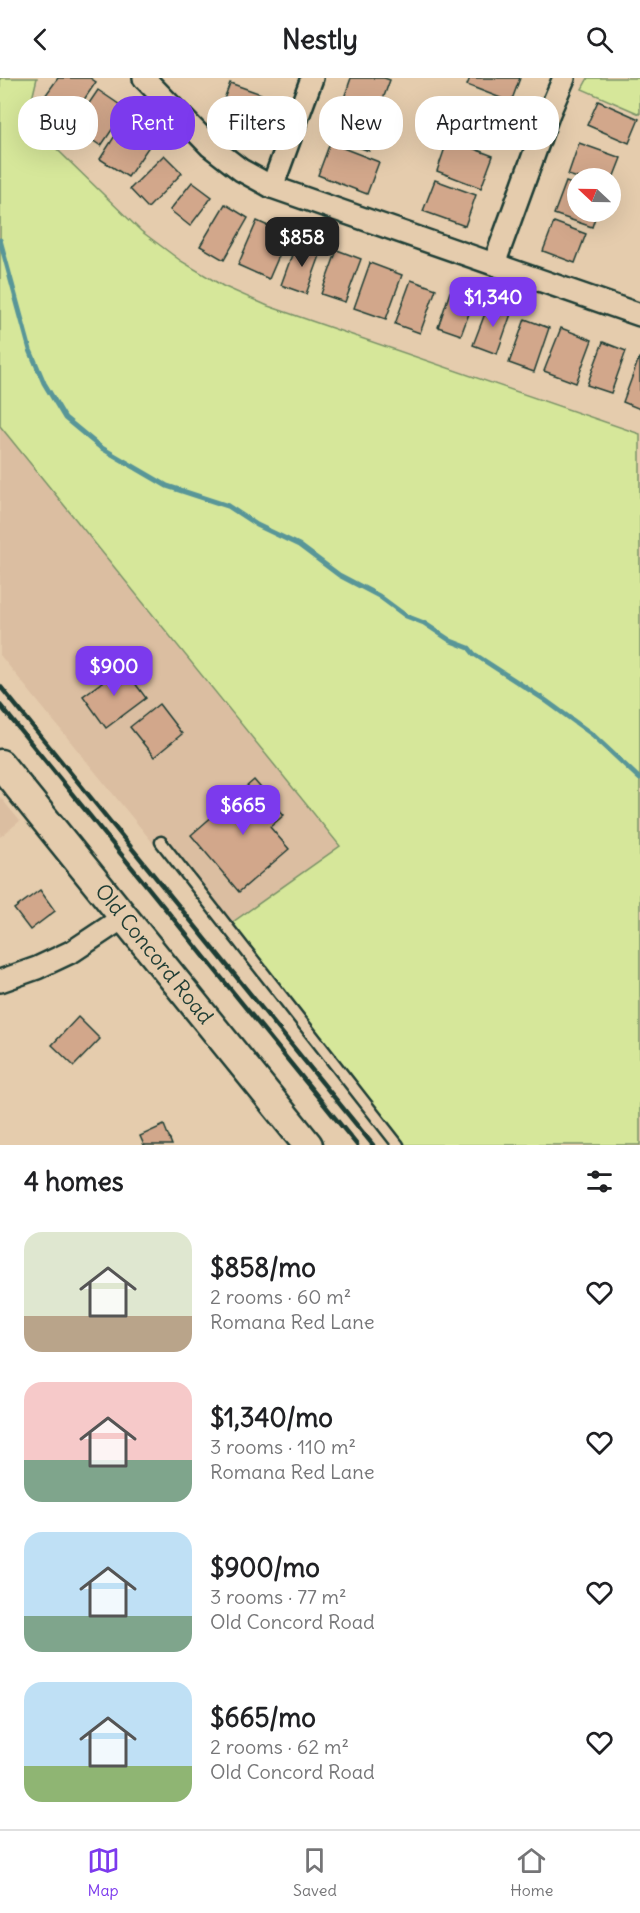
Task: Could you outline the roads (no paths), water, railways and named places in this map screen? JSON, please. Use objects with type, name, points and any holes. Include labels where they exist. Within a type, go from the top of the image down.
[{"type":"street","points":[[144,78],[210,146],[241,170],[272,187],[640,315]]},
{"type":"street","points":[[272,187],[312,78]]},
{"type":"street","points":[[494,264],[564,78]]},
{"type":"street","name":"Old Concord Road","points":[[4,777],[124,917],[308,1145]]},
{"type":"street","points":[[0,981],[37,968],[74,951],[124,917]]},
{"type":"lane","points":[[161,842],[398,1145]]},
{"type":"waterway","points":[[0,240],[30,350],[44,383],[65,418],[100,447],[167,486],[228,506],[257,525],[299,545],[339,575],[379,596],[406,616],[424,623],[451,641],[469,648],[474,654],[545,700],[593,735],[640,779]]},
{"type":"railway","points":[[0,686],[373,1145]]},
{"type":"railway","points":[[0,705],[357,1145]]}]
